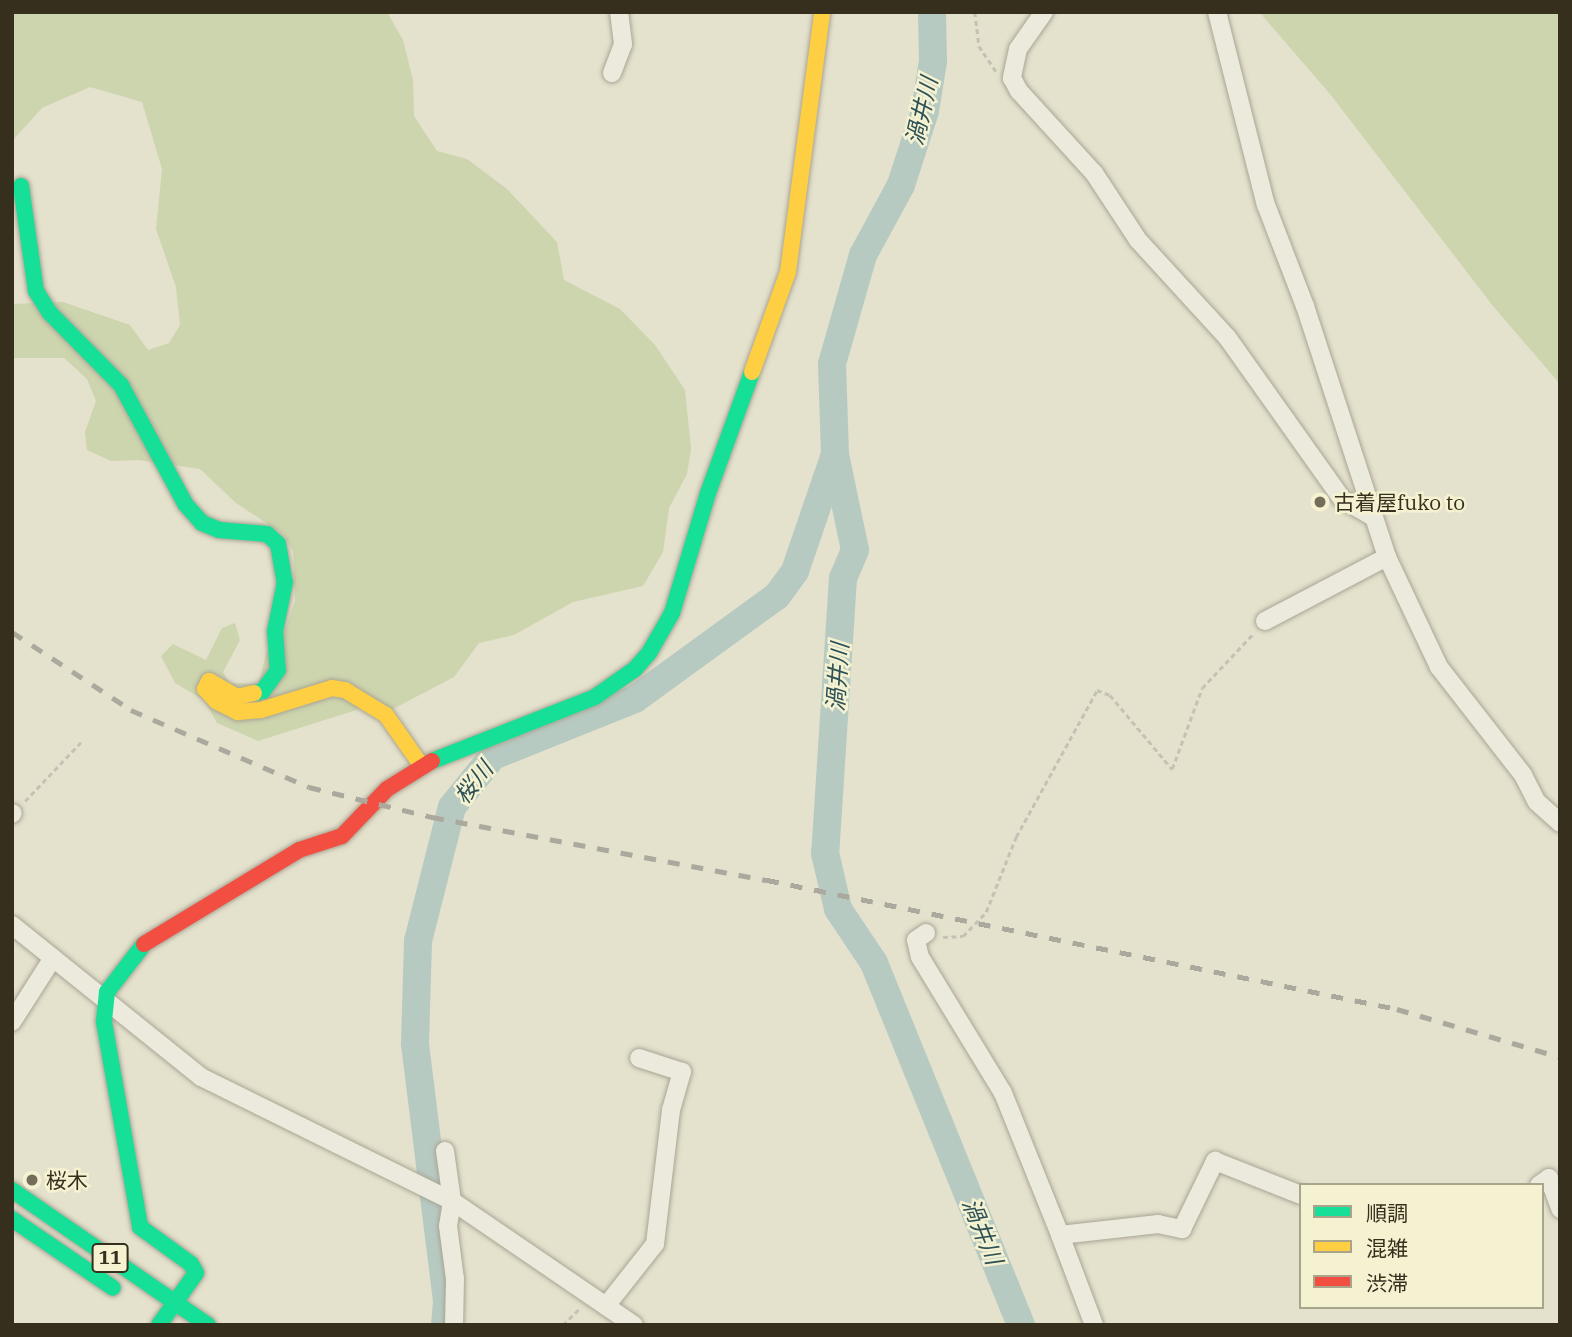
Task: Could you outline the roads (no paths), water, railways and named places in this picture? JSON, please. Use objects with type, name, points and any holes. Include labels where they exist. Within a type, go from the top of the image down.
[{"type":"main road","points":[[159,1321],[196,1273],[191,1264],[140,1227],[111,1072],[106,1002],[117,975],[142,945],[299,850],[342,836],[387,789],[421,765],[595,696],[635,669],[661,635],[788,272],[822,12]]},
{"type":"main road","points":[[21,186],[36,291],[50,313],[121,385],[186,505],[202,523],[219,530],[248,529],[267,534],[278,544],[285,582],[275,631],[274,680],[264,691],[237,697],[209,681],[205,689],[216,701],[238,712],[261,710],[332,688],[352,692],[386,715],[421,765]]},
{"type":"main road","name":"11","points":[[12,1190],[208,1325]]},
{"type":"main road","name":"11","points":[[12,1219],[127,1297]]},
{"type":"street","points":[[612,73],[623,44],[619,12]]},
{"type":"street","points":[[1044,12],[1018,49],[1012,78],[1094,173],[1138,240],[1227,337],[1342,499],[1371,516]]},
{"type":"street","points":[[1217,12],[1266,205],[1336,399],[1371,516],[1387,557],[1439,667],[1523,775],[1537,802],[1560,823]]},
{"type":"street","points":[[1265,621],[1387,557]]},
{"type":"street","points":[[12,925],[201,1076],[448,1199],[634,1325]]},
{"type":"street","points":[[926,933],[916,940],[920,957],[1003,1093],[1094,1325]]},
{"type":"street","points":[[12,1021],[53,958]]},
{"type":"street","points":[[599,1300],[654,1244],[671,1110],[682,1073],[639,1058]]},
{"type":"street","points":[[445,1151],[448,1226],[455,1279],[454,1325]]},
{"type":"street","points":[[1060,1236],[1158,1224],[1182,1229],[1216,1161],[1299,1194]]},
{"type":"street","points":[[1542,1183],[1549,1178],[1560,1209]]},
{"type":"waterway","name":"渦井川","points":[[932,12],[933,61],[925,111],[901,185],[863,255],[832,364],[835,455],[855,550],[843,578],[825,853],[838,909],[874,963],[1021,1325]]},
{"type":"waterway","name":"桜川","points":[[445,1325],[447,1301],[415,1043],[418,941],[452,807],[493,756],[635,699],[777,596],[795,571],[834,457]]},
{"type":"railway","points":[[12,632],[131,710],[309,787],[432,817],[767,880],[1397,1009],[1560,1057]]},
{"type":"place","name":"古着屋fuko to","points":[[1320,502]]},
{"type":"place","name":"桜木","points":[[32,1180]]}]
